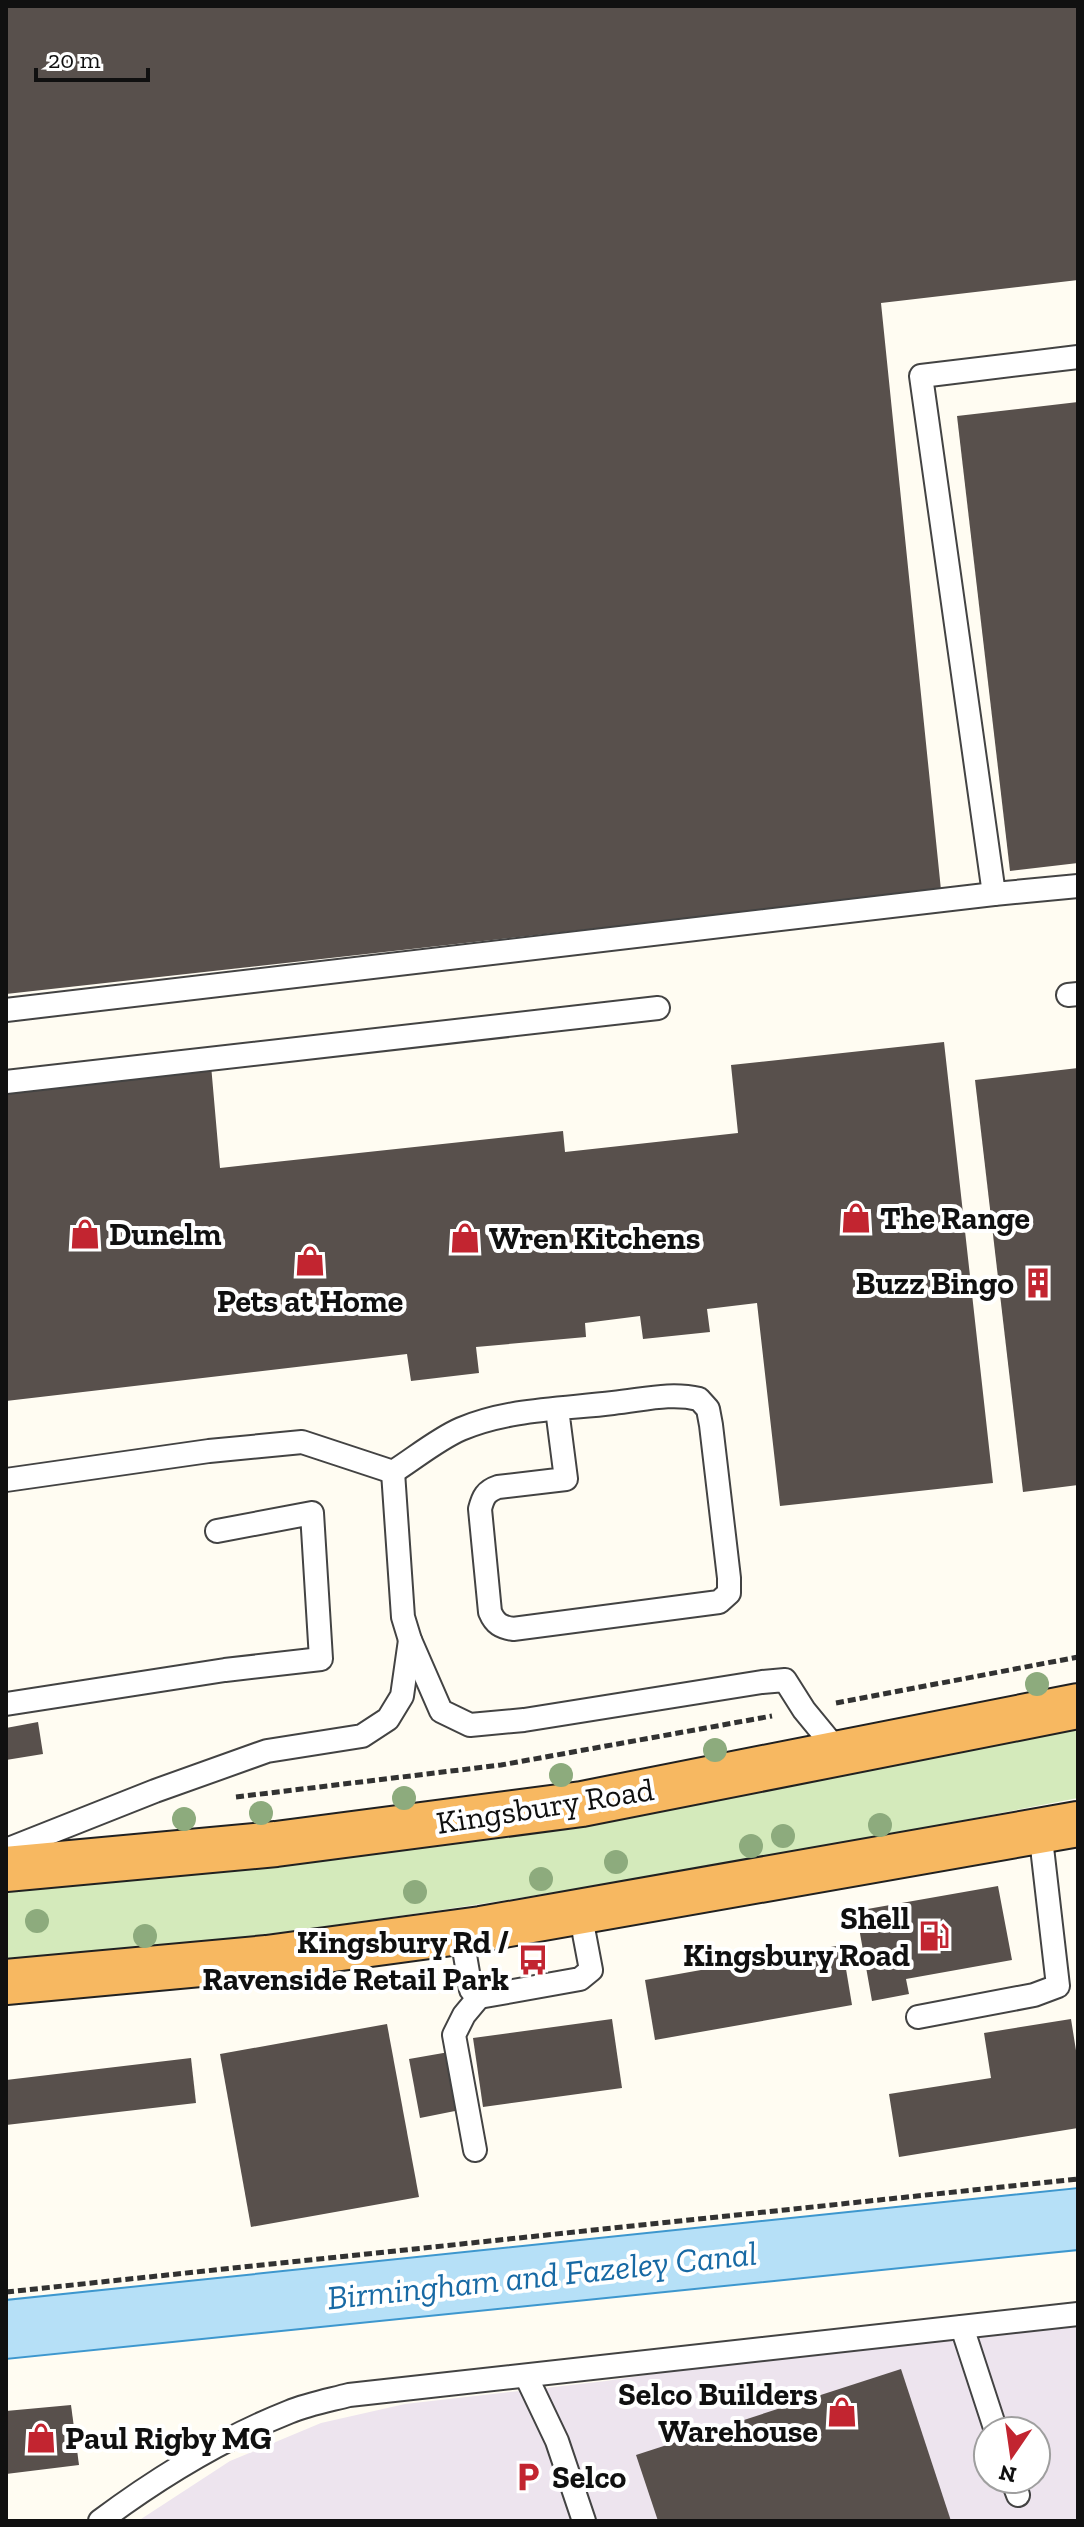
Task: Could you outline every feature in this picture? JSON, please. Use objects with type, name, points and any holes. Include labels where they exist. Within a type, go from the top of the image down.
[{"type":"highway","name":"Kingsbury Road","points":[[6,1869],[276,1844],[582,1804],[1078,1706]]},
{"type":"highway","points":[[6,1982],[267,1958],[461,1932],[1059,1827]]},
{"type":"lane","points":[[994,894],[921,376],[1078,357]]},
{"type":"lane","points":[[6,1010],[1078,886]]},
{"type":"lane","points":[[6,1082],[658,1008]]},
{"type":"lane","points":[[393,1472],[458,1430],[493,1417],[557,1409],[668,1396],[699,1399],[708,1409],[729,1578],[729,1593],[719,1602],[513,1629],[493,1621],[480,1509],[482,1499],[488,1490],[498,1487],[566,1479],[557,1409]]},
{"type":"lane","points":[[6,1480],[209,1451],[302,1442],[393,1472]]},
{"type":"lane","points":[[393,1472],[403,1617],[441,1711],[470,1725],[524,1720],[785,1680],[804,1710],[841,1755]]},
{"type":"lane","points":[[6,1704],[225,1670],[321,1659],[312,1513],[217,1531]]},
{"type":"lane","points":[[6,1850],[267,1751],[362,1736],[388,1719],[402,1696],[410,1640]]},
{"type":"lane","points":[[918,2017],[1034,1995],[1058,1986],[1059,1827]]},
{"type":"lane","points":[[475,2150],[454,2035],[464,2015],[479,1997],[580,1979],[591,1970],[580,1912]]},
{"type":"lane","points":[[461,1932],[471,1990],[479,1997]]},
{"type":"lane","points":[[100,2521],[174,2469],[243,2432],[292,2411],[349,2395],[1078,2314]]},
{"type":"lane","points":[[962,2327],[991,2415]]},
{"type":"lane","points":[[526,2376],[557,2441],[584,2521]]},
{"type":"path","points":[[225,1798],[501,1765],[1078,1657]]},
{"type":"path","points":[[6,2292],[1078,2179]]},
{"type":"shaded area","points":[[1078,2327],[1078,2521],[138,2521],[230,2461],[321,2423],[405,2404],[606,2381],[759,2358]]},
{"type":"green space","points":[[1078,1723],[1078,1798],[544,1894],[276,1933],[6,1963],[6,1889]]},
{"type":"water","name":"Birmingham and Fazeley Canal","points":[[1078,2188],[1078,2250],[6,2359],[6,2300]]},
{"type":"building","points":[[6,6],[1078,6],[1078,280],[881,303],[941,890],[6,994]]},
{"type":"building","points":[[1078,402],[1078,863],[1010,871],[957,416]]},
{"type":"building","points":[[944,1042],[993,1483],[780,1506],[757,1303],[707,1309],[710,1332],[643,1339],[640,1316],[585,1323],[586,1337],[476,1347],[479,1373],[411,1381],[407,1354],[6,1401],[6,1089],[211,1065],[220,1168],[563,1131],[565,1152],[738,1133],[731,1065]]},
{"type":"building","name":"Buzz Bingo","points":[[1078,1068],[1078,1485],[1023,1492],[975,1080]]},
{"type":"building","points":[[38,1722],[43,1754],[6,1760],[6,1728]]},
{"type":"building","name":"Shell Kingsbury Road","points":[[998,1886],[1012,1960],[906,1979],[909,1994],[872,2001],[856,1911]]},
{"type":"building","points":[[842,1945],[852,2005],[655,2040],[645,1980]]},
{"type":"building","points":[[612,2019],[622,2088],[483,2107],[473,2038]]},
{"type":"building","points":[[1071,2019],[1078,2063],[1078,2128],[899,2157],[889,2094],[991,2078],[984,2033]]},
{"type":"building","points":[[387,2024],[419,2197],[251,2227],[220,2054]]},
{"type":"building","points":[[449,2052],[460,2110],[420,2118],[409,2059]]},
{"type":"building","points":[[191,2058],[196,2103],[6,2125],[6,2080]]},
{"type":"building","name":"Selco Builders Warehouse","points":[[901,2369],[951,2521],[658,2521],[636,2455]]},
{"type":"building","name":"Paul Rigby MG","points":[[71,2405],[79,2465],[6,2474],[6,2411]]},
{"type":"place","name":"The Range","points":[[856,1218]]},
{"type":"place","name":"Dunelm","points":[[85,1234]]},
{"type":"place","name":"Wren Kitchens","points":[[465,1238]]},
{"type":"place","name":"Pets at Home","points":[[310,1261]]},
{"type":"place","name":"Buzz Bingo","points":[[1038,1283]]},
{"type":"place","name":"Shell Kingsbury Road","points":[[934,1936]]},
{"type":"place","name":"Kingsbury Rd / Ravenside Retail Park","points":[[533,1960]]},
{"type":"place","name":"Selco Builders Warehouse","points":[[842,2412]]},
{"type":"place","name":"Paul Rigby MG","points":[[41,2438]]},
{"type":"place","name":"Selco","points":[[528,2477]]}]
